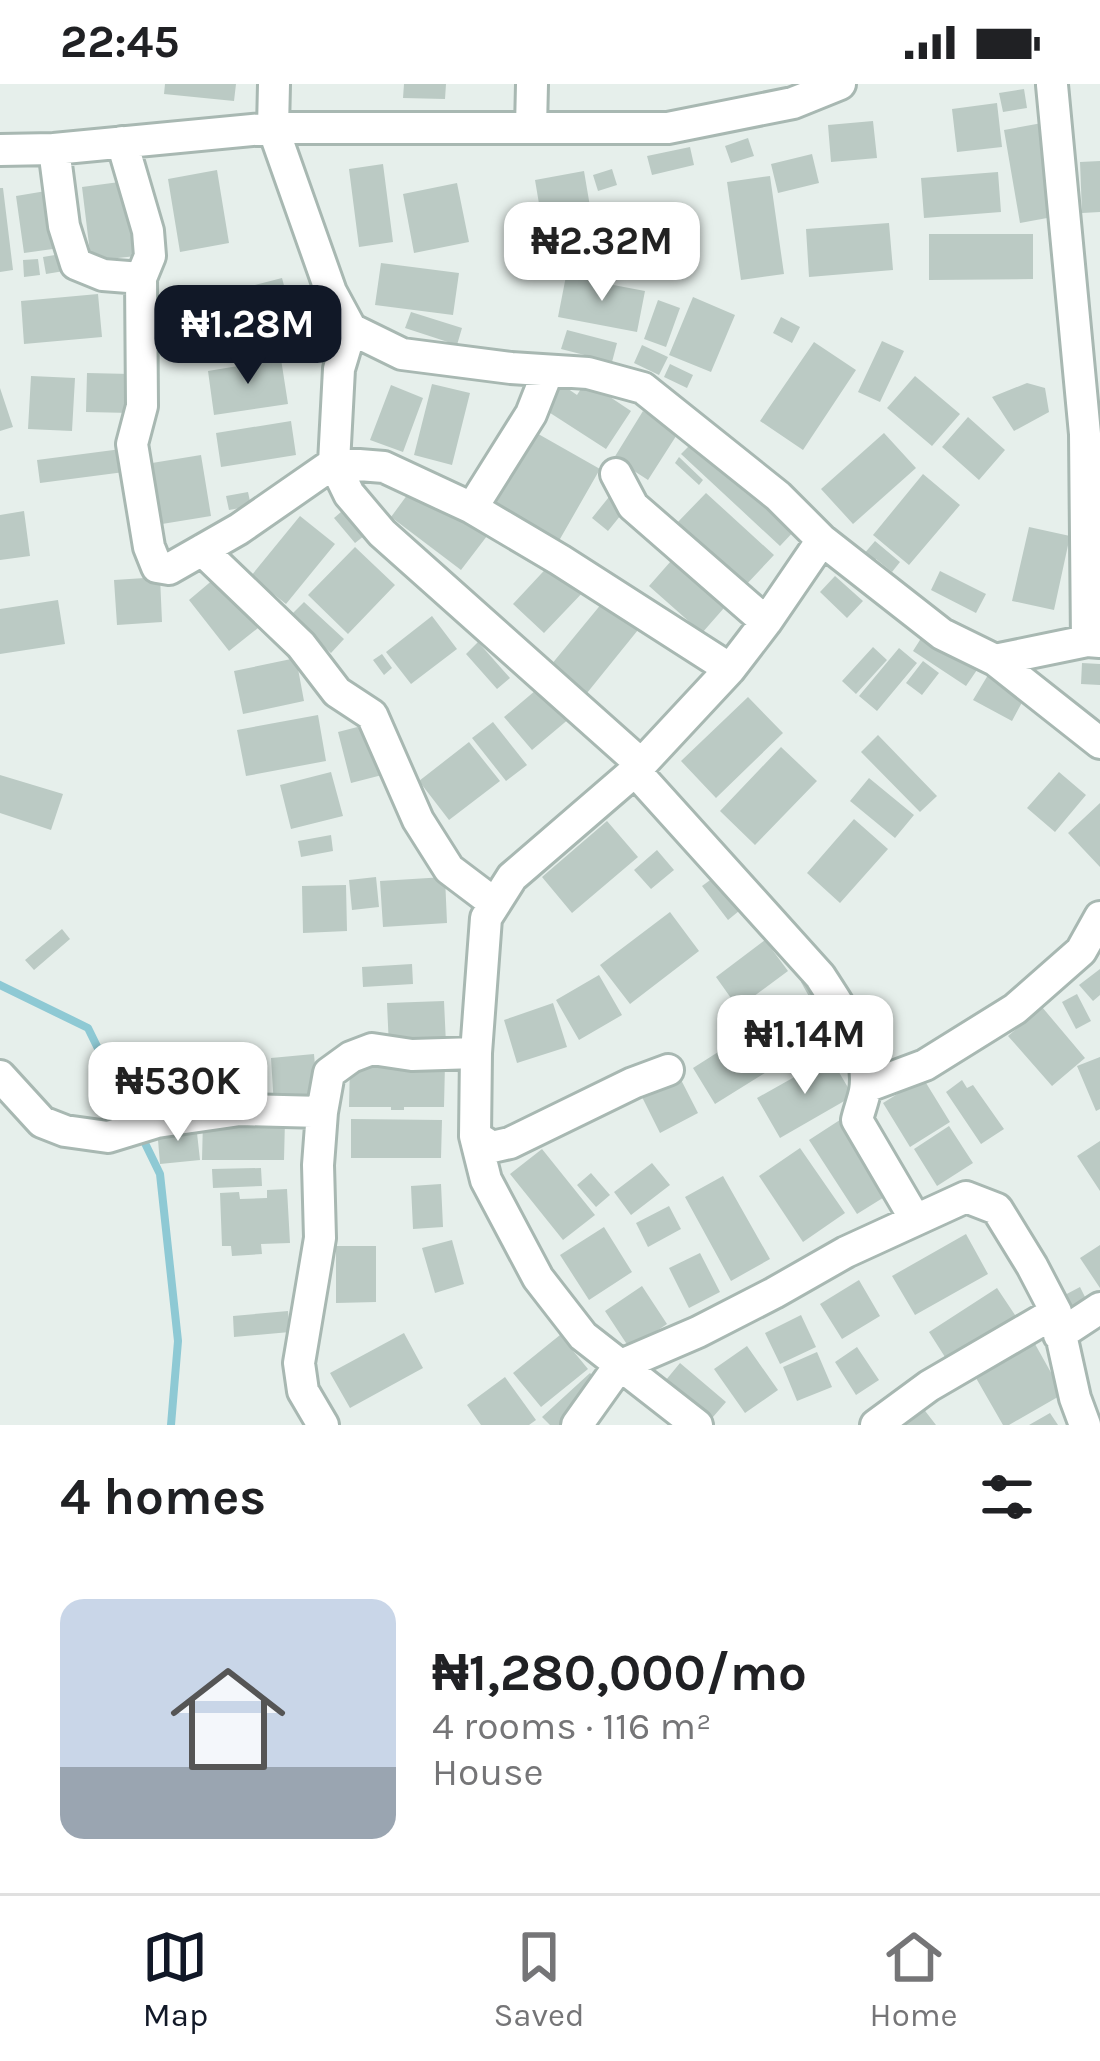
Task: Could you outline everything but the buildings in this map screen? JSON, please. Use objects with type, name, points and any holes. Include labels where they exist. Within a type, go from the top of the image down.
[{"type":"street","points":[[274,84],[273,128],[331,292],[352,328],[402,354],[588,373],[643,388],[778,496],[822,540],[942,634],[994,660],[1100,743]]},
{"type":"street","points":[[531,128],[532,84]]},
{"type":"street","points":[[0,150],[273,128],[668,128],[794,103],[840,84]]},
{"type":"street","points":[[1030,84],[1062,84]]},
{"type":"street","points":[[994,660],[1094,642],[1085,434],[1052,85]]},
{"type":"street","points":[[122,142],[148,231],[150,256],[141,278],[142,406],[132,444],[149,547],[158,567],[169,569],[239,529],[334,463],[384,467],[472,508],[730,669]]},
{"type":"street","points":[[54,149],[64,226],[76,264],[104,275],[141,278]]},
{"type":"street","points":[[352,328],[339,369],[334,463],[349,494],[382,533],[638,767],[820,976],[860,1047],[866,1088],[856,1120],[915,1220]]},
{"type":"street","points":[[472,508],[530,413],[548,371]]},
{"type":"street","points":[[616,474],[632,506],[766,622]]},
{"type":"street","points":[[697,1425],[583,1336],[538,1278],[486,1180],[475,1136],[486,918],[512,877],[638,767],[730,669],[822,540]]},
{"type":"street","points":[[202,550],[301,645],[337,692],[372,715],[418,820],[449,868],[494,903]]},
{"type":"street","points":[[866,1088],[925,1065],[1015,1009],[1082,951],[1100,917]]},
{"type":"street","points":[[322,1425],[303,1391],[299,1364],[320,1238],[318,1165],[329,1073],[372,1049],[412,1055],[476,1053]]},
{"type":"street","points":[[475,1136],[492,1147],[510,1143],[668,1070]]},
{"type":"street","points":[[0,1076],[42,1122],[65,1131],[108,1137],[157,1122],[240,1110],[322,1112]]},
{"type":"street","points":[[577,1425],[620,1366],[698,1332],[846,1252],[966,1198],[997,1209],[1032,1266],[1057,1323],[1085,1425]]},
{"type":"street","points":[[876,1425],[929,1386],[1057,1323],[1100,1308]]},
{"type":"waterway","points":[[0,985],[88,1028],[134,1122]]},
{"type":"waterway","points":[[141,1135],[160,1174],[178,1341],[171,1425]]}]
